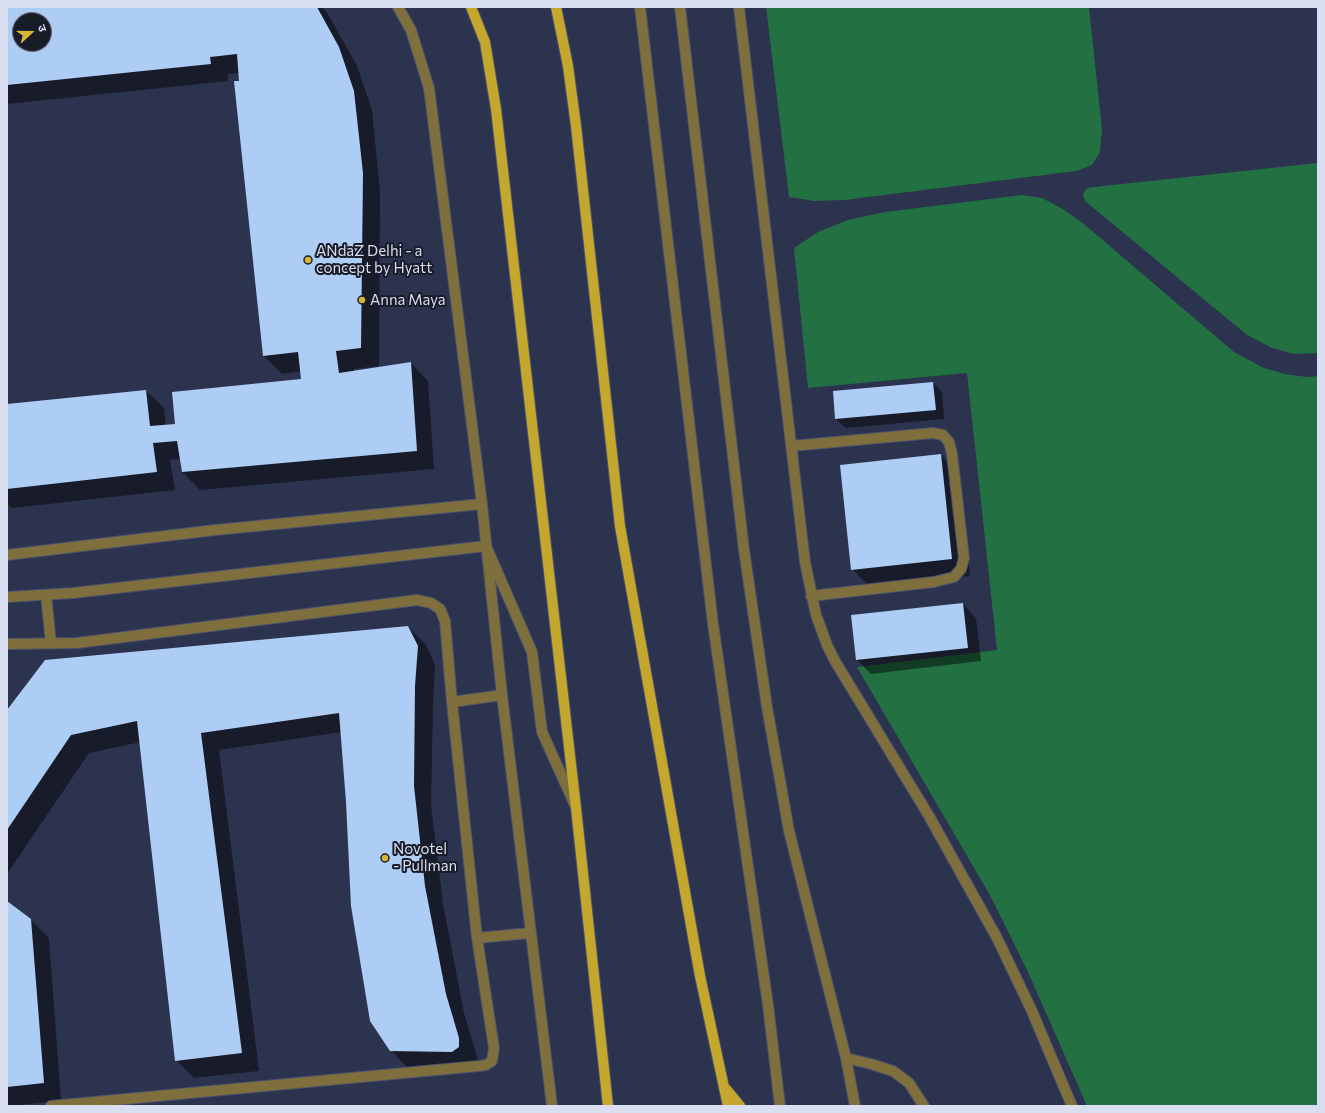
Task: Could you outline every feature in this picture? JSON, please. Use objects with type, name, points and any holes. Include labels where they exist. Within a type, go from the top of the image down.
[{"type":"main road","points":[[471,7],[485,42]]},
{"type":"main road","points":[[477,7],[485,42],[498,124],[576,808],[608,1106]]},
{"type":"main road","points":[[556,7],[568,66],[576,126],[620,526],[700,976],[728,1106]]},
{"type":"main road","points":[[724,1087],[740,1106]]},
{"type":"street","points":[[398,7],[411,30],[429,88],[482,504],[502,695],[552,1106]]},
{"type":"street","points":[[640,7],[713,624],[768,1005],[780,1106]]},
{"type":"street","points":[[680,7],[744,550],[767,707],[789,832],[846,1058],[855,1106]]},
{"type":"street","points":[[739,7],[791,446],[811,596],[820,628],[835,661],[929,816],[997,938],[1031,1009],[1072,1106]]},
{"type":"street","points":[[791,446],[934,433],[943,435],[949,442],[952,454],[964,558],[961,569],[954,577],[934,582],[811,596]]},
{"type":"street","points":[[7,555],[215,530],[482,504]]},
{"type":"street","points":[[486,546],[532,652],[542,732],[576,808]]},
{"type":"street","points":[[7,597],[46,595],[486,546]]},
{"type":"street","points":[[46,595],[51,643]]},
{"type":"street","points":[[7,644],[85,642],[417,600],[431,603],[440,609],[446,621],[452,702],[477,938],[494,1048],[492,1061],[486,1065],[93,1104],[51,1106]]},
{"type":"street","points":[[452,702],[502,695]]},
{"type":"street","points":[[477,938],[530,933]]},
{"type":"street","points":[[846,1058],[893,1071],[909,1083],[924,1106]]},
{"type":"green space","points":[[766,7],[1089,7],[1102,130],[1100,152],[1092,165],[1076,171],[844,200],[814,201],[789,197]]},
{"type":"green space","points":[[1318,163],[1318,353],[1294,354],[1272,348],[1247,335],[1085,201],[1083,194],[1087,188]]},
{"type":"green space","points":[[1022,195],[1042,198],[1063,209],[1085,225],[1234,352],[1264,368],[1285,374],[1307,377],[1318,376],[1318,1106],[1087,1106],[1027,970],[991,897],[857,667],[997,650],[967,373],[808,388],[794,248],[818,232],[848,220],[885,212]]},
{"type":"building","name":"ANdaZ Delhi - a concept by Hyatt","points":[[7,7],[317,7],[339,47],[354,91],[363,173],[361,348],[336,351],[339,373],[411,362],[417,451],[182,472],[177,441],[153,443],[157,472],[7,489],[7,404],[146,390],[150,426],[175,424],[172,392],[301,379],[298,352],[263,356],[234,81],[239,81],[237,54],[210,57],[211,64],[7,85]]},
{"type":"building","points":[[933,382],[936,410],[835,419],[833,391]]},
{"type":"building","points":[[941,454],[952,559],[851,570],[840,465]]},
{"type":"building","points":[[963,603],[968,648],[856,660],[851,615]]},
{"type":"building","name":"Novotel - Pullman","points":[[408,626],[418,646],[415,686],[414,786],[425,886],[446,994],[459,1038],[459,1047],[452,1052],[390,1051],[370,1021],[351,906],[346,802],[339,713],[201,733],[242,1053],[175,1061],[137,721],[71,735],[7,830],[7,710],[45,660]]},
{"type":"building","points":[[7,901],[31,919],[44,1083],[7,1087]]},
{"type":"place","name":"ANdaZ Delhi - a concept by Hyatt","points":[[308,260]]},
{"type":"place","name":"Anna Maya","points":[[362,300]]},
{"type":"place","name":"Novotel - Pullman","points":[[385,858]]}]
